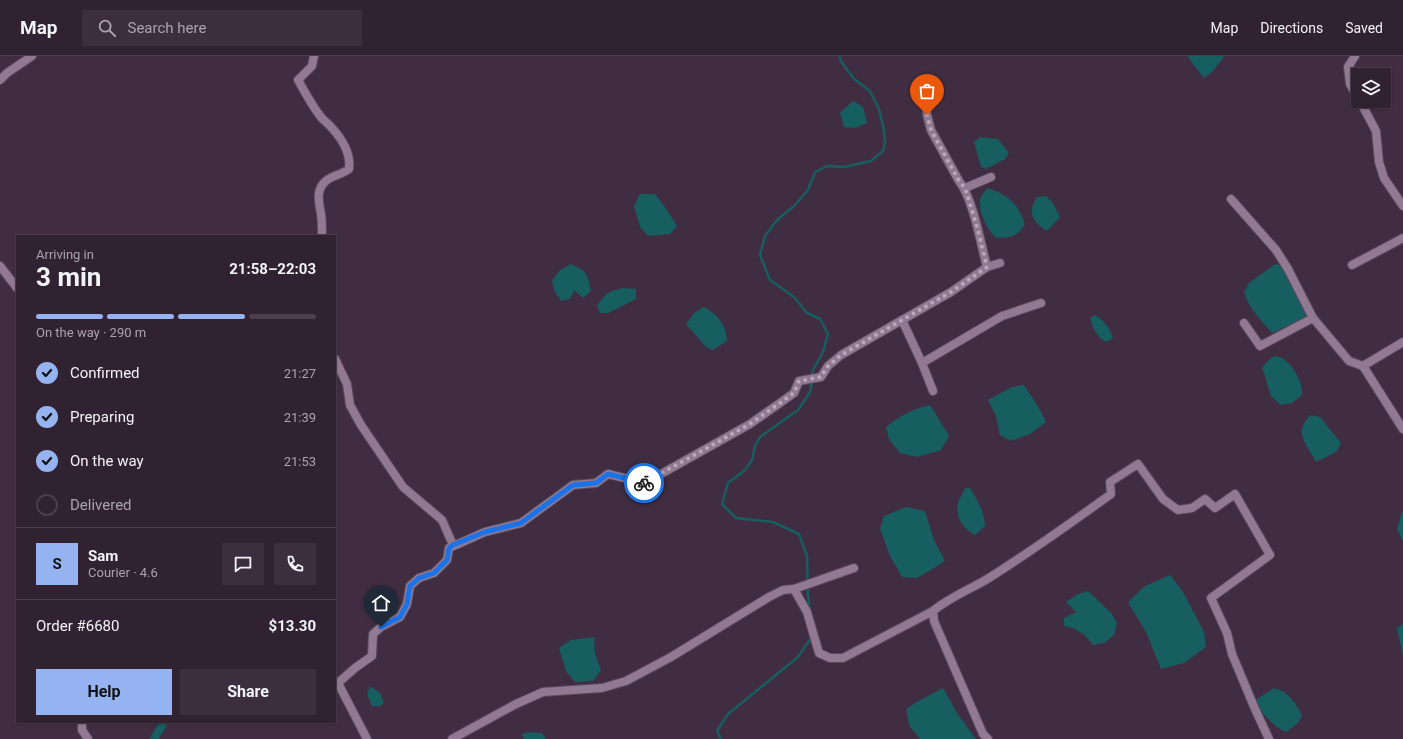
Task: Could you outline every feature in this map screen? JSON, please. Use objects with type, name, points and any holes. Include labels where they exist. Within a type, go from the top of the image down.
[{"type":"street","points":[[0,80],[7,73],[32,56]]},
{"type":"street","points":[[314,56],[312,66],[298,80],[321,117],[333,129],[348,151],[350,160],[349,169],[328,179],[322,185],[319,192],[322,235]]},
{"type":"street","points":[[1351,86],[1348,67],[1355,56]]},
{"type":"street","points":[[926,102],[927,115],[931,130],[959,181],[965,188],[976,223],[987,267]]},
{"type":"street","points":[[1364,108],[1376,132],[1378,162],[1384,178],[1403,206]]},
{"type":"street","points":[[965,188],[991,177]]},
{"type":"street","points":[[1231,199],[1276,250],[1288,269],[1313,318],[1349,362],[1363,366],[1403,429]]},
{"type":"street","points":[[1352,265],[1403,238]]},
{"type":"street","points":[[367,739],[336,682],[372,656],[373,634],[381,627],[400,617],[407,604],[410,586],[419,578],[434,573],[447,560],[449,548],[485,532],[521,523],[573,485],[596,483],[608,474],[645,483],[750,424],[794,393],[799,381],[821,377],[828,366],[841,355],[951,292],[987,267],[1000,263]]},
{"type":"street","points":[[0,266],[16,287]]},
{"type":"street","points":[[922,363],[1002,316],[1040,303]]},
{"type":"street","points":[[1244,323],[1260,346],[1313,318]]},
{"type":"street","points":[[902,320],[922,363],[933,392]]},
{"type":"street","points":[[1363,366],[1403,342]]},
{"type":"street","points":[[336,360],[347,384],[350,405],[361,425],[403,487],[442,520],[453,545]]},
{"type":"street","points":[[794,589],[807,612],[819,653],[830,658],[842,658],[933,611],[940,605],[1000,570],[1052,537],[1111,494],[1110,482],[1138,464],[1163,499],[1178,510],[1192,508],[1205,499],[1215,508],[1235,494],[1270,555],[1211,598],[1227,633],[1232,654],[1269,739]]},
{"type":"street","points":[[452,739],[516,704],[543,692],[602,688],[626,681],[671,657],[783,590],[794,589],[854,568]]},
{"type":"street","points":[[933,611],[934,621],[955,670],[983,734],[988,739]]},
{"type":"street","points":[[82,723],[82,730],[88,739]]},
{"type":"shaded area","points":[[1188,56],[1224,57],[1212,72],[1204,78]]},
{"type":"shaded area","points":[[853,101],[863,107],[867,123],[856,128],[844,127],[840,113]]},
{"type":"shaded area","points":[[980,137],[998,139],[1009,153],[1005,159],[986,169],[981,167],[974,142]]},
{"type":"shaded area","points":[[987,188],[1001,193],[1016,205],[1025,224],[1019,232],[1013,236],[996,238],[989,230],[980,209],[980,199]]},
{"type":"shaded area","points":[[640,194],[655,194],[665,207],[677,226],[670,234],[648,236],[640,227],[634,206]]},
{"type":"shaded area","points":[[1046,196],[1053,203],[1060,217],[1047,231],[1038,224],[1032,212],[1032,207],[1037,197]]},
{"type":"shaded area","points":[[571,264],[584,271],[589,280],[591,291],[583,298],[574,290],[570,299],[561,301],[554,290],[552,280],[560,270]]},
{"type":"shaded area","points":[[1275,264],[1280,265],[1306,305],[1307,313],[1304,318],[1272,333],[1252,309],[1244,292],[1249,283]]},
{"type":"shaded area","points":[[624,288],[636,289],[636,299],[608,313],[600,313],[597,305],[603,298],[614,290]]},
{"type":"shaded area","points":[[704,307],[717,317],[725,329],[727,341],[713,350],[706,347],[686,324],[695,312]]},
{"type":"shaded area","points":[[1095,315],[1106,325],[1113,338],[1106,342],[1098,335],[1090,318]]},
{"type":"shaded area","points":[[1276,356],[1289,363],[1300,381],[1302,395],[1292,403],[1281,405],[1271,396],[1262,367],[1271,358]]},
{"type":"shaded area","points":[[1024,385],[1046,422],[1030,434],[1011,441],[1000,435],[996,416],[988,400],[1012,387]]},
{"type":"shaded area","points":[[930,405],[949,436],[941,450],[917,457],[900,453],[889,439],[886,427],[906,413]]},
{"type":"shaded area","points":[[1310,415],[1320,417],[1341,443],[1336,452],[1316,462],[1302,434],[1305,422]]},
{"type":"shaded area","points":[[965,488],[970,488],[982,511],[985,526],[975,535],[964,526],[959,518],[957,508]]},
{"type":"shaded area","points":[[906,507],[925,511],[934,540],[945,561],[917,578],[902,577],[890,556],[880,529],[884,516]]},
{"type":"shaded area","points":[[1403,512],[1403,541],[1397,529]]},
{"type":"shaded area","points":[[1170,575],[1183,592],[1204,632],[1206,647],[1184,663],[1161,669],[1146,632],[1128,602],[1145,586]]},
{"type":"shaded area","points":[[1088,591],[1111,613],[1117,623],[1114,635],[1104,643],[1093,645],[1080,632],[1073,628],[1064,626],[1064,618],[1076,612],[1066,602],[1078,594]]},
{"type":"shaded area","points":[[1403,624],[1403,655],[1397,628]]},
{"type":"shaded area","points":[[594,637],[595,654],[601,670],[593,681],[575,682],[566,671],[559,648],[571,640]]},
{"type":"shaded area","points":[[370,686],[380,693],[384,702],[381,706],[372,706],[367,694]]},
{"type":"shaded area","points":[[943,688],[957,713],[976,739],[920,739],[909,725],[906,709]]},
{"type":"shaded area","points":[[1274,688],[1288,695],[1302,716],[1297,724],[1286,732],[1272,723],[1254,701]]},
{"type":"shaded area","points":[[530,732],[542,733],[546,739],[524,739],[522,734]]},
{"type":"waterway","points":[[812,376],[813,370],[823,352],[828,334],[820,319],[807,313],[794,297],[770,280],[760,255],[765,236],[777,220],[794,206],[808,190],[815,172],[827,166],[844,167],[871,161],[883,151],[885,142],[883,125],[878,107],[870,91],[854,79],[840,60],[840,56]]},
{"type":"waterway","points":[[810,610],[808,597],[807,556],[799,534],[773,522],[736,518],[722,504],[728,483],[745,470],[752,460],[755,446],[760,437],[798,410],[810,392],[812,381]]},
{"type":"waterway","points":[[721,739],[717,731],[728,714],[798,657],[812,636]]},
{"type":"waterway","points":[[154,739],[163,723]]},
{"type":"way so far","points":[[644,483],[750,424],[794,393],[799,381],[821,377],[828,366],[841,355],[951,292],[987,267],[976,223],[965,188],[959,181],[931,130],[927,115]]},
{"type":"route","points":[[381,627],[400,617],[407,604],[410,586],[419,578],[434,573],[447,560],[449,548],[453,545],[485,532],[521,523],[573,485],[596,483],[608,474],[644,483]]}]
